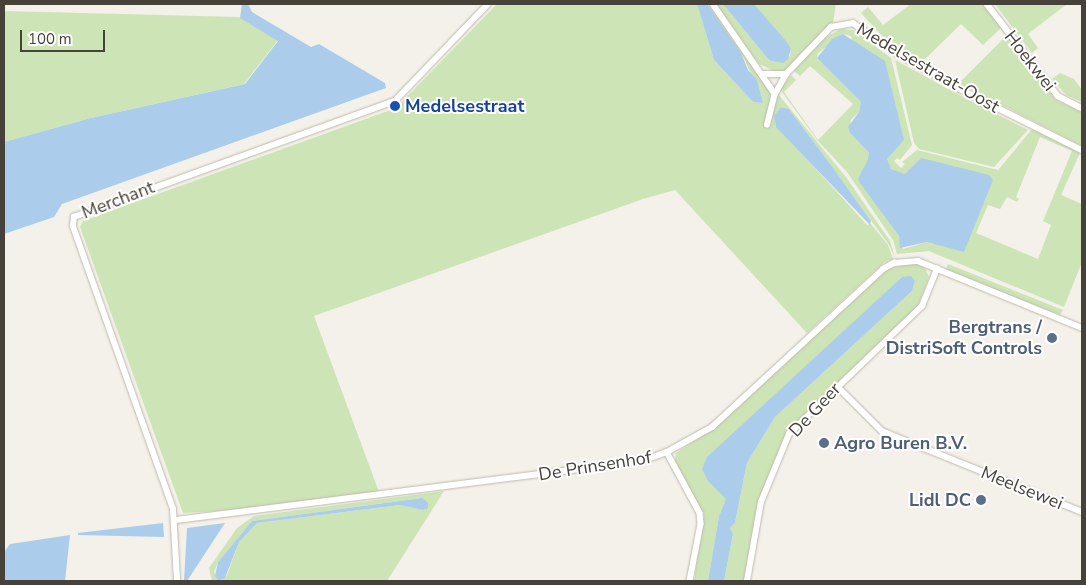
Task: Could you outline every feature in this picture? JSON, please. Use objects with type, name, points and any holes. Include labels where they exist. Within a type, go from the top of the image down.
[{"type":"street","name":"Merchant","points":[[177,581],[176,520],[73,226],[74,217],[395,101],[488,4]]},
{"type":"street","points":[[714,4],[775,94]]},
{"type":"street","name":"Hoekwei","points":[[986,4],[1058,96],[1082,108]]},
{"type":"street","name":"Medelsestraat-Oost","points":[[768,125],[775,94],[786,74],[831,27],[853,24],[960,89],[1082,150]]},
{"type":"street","points":[[763,74],[786,74]]},
{"type":"street","name":"De Prinsenhof","points":[[176,520],[642,461],[667,452],[712,427],[889,265],[915,260],[1082,328]]},
{"type":"street","name":"De Geer","points":[[747,581],[762,502],[789,434],[922,306],[937,269]]},
{"type":"street","name":"Meelsewei","points":[[837,386],[882,431],[1082,512]]},
{"type":"street","points":[[667,452],[700,513],[701,524],[690,581]]},
{"type":"green space","points":[[497,4],[697,4],[714,60],[753,102],[763,103],[744,58],[707,4],[711,4],[770,90],[772,115],[778,94],[846,177],[890,241],[895,258],[889,245],[789,109],[781,107],[775,124],[867,225],[871,224],[888,245],[893,259],[885,262],[807,333],[675,190],[643,199],[314,316],[379,492],[250,509],[183,513],[80,227],[83,221],[396,108]]},
{"type":"green space","points":[[716,4],[723,4],[769,60],[790,56],[791,49],[754,4],[836,4],[833,23],[787,70],[776,72],[759,64]]},
{"type":"green space","points":[[911,4],[983,4],[1056,100],[1082,112],[1082,146],[959,83],[1006,36],[1001,28],[983,45],[961,24],[923,61],[881,35],[861,13],[868,7],[883,25]]},
{"type":"green space","points":[[995,4],[1067,4],[1028,34],[1038,48],[1032,53]]},
{"type":"green space","points":[[4,11],[239,17],[278,40],[244,84],[91,118],[4,142]]},
{"type":"green space","points":[[841,29],[853,30],[891,58],[912,145],[900,160],[897,158],[894,161],[901,168],[905,164],[902,162],[917,150],[998,170],[1032,129],[1080,153],[1061,195],[1082,204],[1082,262],[1064,307],[929,251],[897,254],[893,240],[847,172],[817,140],[780,89],[791,75],[796,80],[784,92],[818,140],[853,104],[810,66],[800,76],[794,71],[824,38]],"holes":[[[843,34],[851,36],[888,165],[895,173],[905,174],[933,244],[927,242],[903,249],[899,236],[858,178],[869,160],[869,153],[850,133],[851,120],[859,112],[861,102],[817,58],[818,53]],[[1040,137],[1072,151],[1043,221],[1051,225],[1038,259],[976,233],[988,205],[1000,209],[1007,197],[1017,202],[1019,199],[1016,197]]]},
{"type":"green space","points":[[895,60],[1028,130],[994,167],[919,149],[914,143]]},
{"type":"green space","points":[[1060,73],[1074,79],[1082,90],[1082,102],[1066,95],[1052,79]]},
{"type":"green space","points":[[914,263],[925,268],[929,277],[918,306],[788,430],[759,500],[744,581],[724,581],[733,534],[730,528],[735,523],[747,463],[775,417],[912,291],[915,281],[902,277],[830,346],[708,481],[727,498],[719,516],[708,581],[694,581],[704,515],[675,461],[676,453],[720,424],[887,269]]},
{"type":"green space","points":[[948,264],[1063,310],[1060,315],[946,270]]},
{"type":"green space","points":[[444,491],[387,581],[221,581],[227,575],[239,542],[257,523],[400,505],[423,510],[422,498],[252,521],[218,562],[214,572],[219,581],[212,581],[209,568],[237,528],[254,516]]},
{"type":"water","points":[[242,4],[248,4],[252,12],[311,47],[319,44],[385,83],[386,88],[62,204],[54,217],[4,234],[4,142],[91,118],[245,84],[278,41],[240,18]]},
{"type":"water","points":[[697,4],[707,4],[741,53],[748,70],[757,80],[763,103],[753,102],[714,60]]},
{"type":"water","points":[[723,4],[754,4],[791,49],[788,59],[783,63],[769,60]]},
{"type":"water","points":[[843,34],[885,61],[904,140],[887,159],[891,169],[905,174],[921,158],[989,175],[993,180],[964,252],[927,242],[900,248],[899,236],[860,183],[858,178],[868,160],[869,153],[850,133],[848,127],[859,112],[861,102],[817,58],[832,39]]},
{"type":"water","points":[[781,107],[789,109],[871,221],[870,225],[776,127],[774,116]]},
{"type":"water","points":[[911,276],[915,281],[912,291],[775,417],[747,463],[735,523],[730,528],[733,534],[724,581],[708,581],[719,516],[726,499],[708,481],[702,469],[707,457],[902,277]]},
{"type":"water","points":[[422,498],[428,503],[428,508],[423,510],[400,505],[257,523],[239,542],[225,578],[219,581],[215,576],[218,562],[252,521]]},
{"type":"water","points":[[163,523],[164,537],[78,535],[78,533]]},
{"type":"water","points":[[225,523],[187,581],[184,581],[187,528]]},
{"type":"water","points":[[70,535],[65,581],[4,581],[4,552],[10,544]]},
{"type":"place","name":"Medelsestraat","points":[[395,106]]},
{"type":"place","name":"Bergtrans / DistriSoft Controls","points":[[1052,338]]},
{"type":"place","name":"Agro Buren B.V.","points":[[824,443]]},
{"type":"place","name":"Lidl DC","points":[[981,500]]}]
